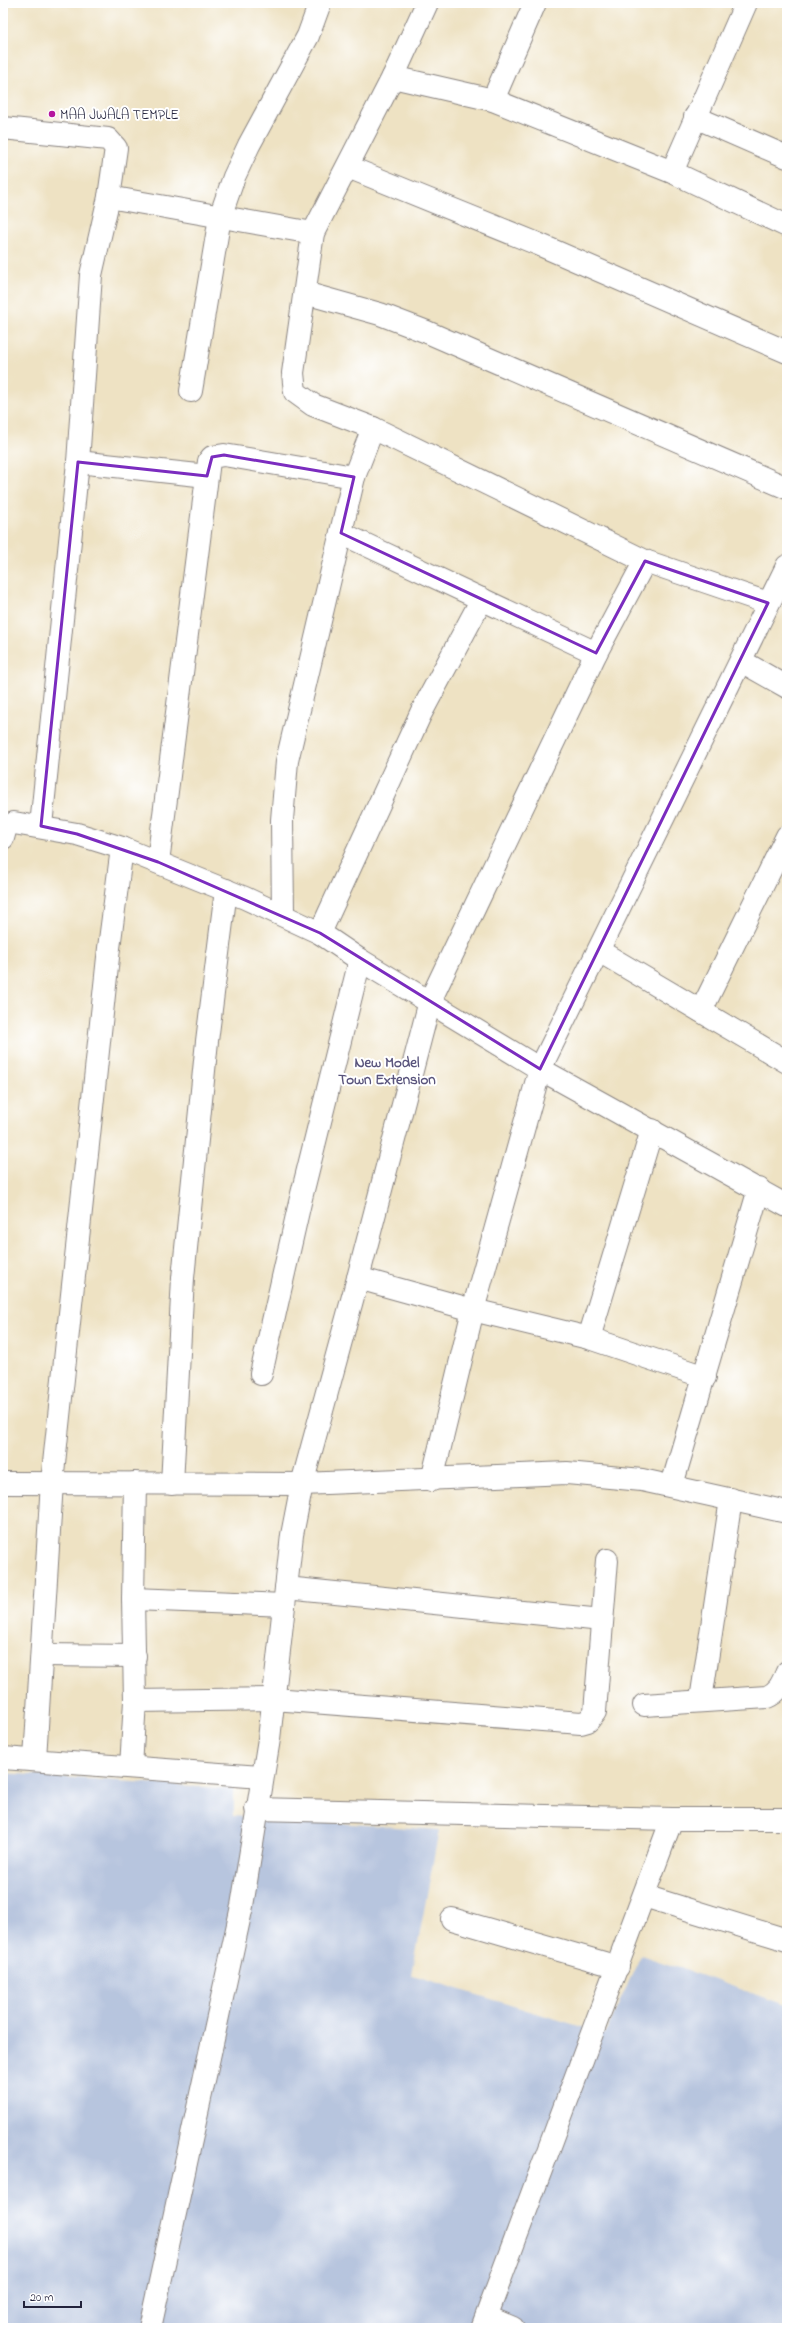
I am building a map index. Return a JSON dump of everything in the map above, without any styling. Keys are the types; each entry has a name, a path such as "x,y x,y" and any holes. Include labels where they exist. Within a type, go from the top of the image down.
{"street":[{"path":"191,391 220,217 234,177 248,145 308,36 320,3"},
{"path":"427,3 393,77 313,233 293,373 295,392 313,405 373,428 645,561 768,603"},
{"path":"493,100 535,3"},
{"path":"672,172 746,3"},
{"path":"393,77 493,100 672,172 787,226"},
{"path":"695,117 787,157"},
{"path":"3,128 111,141 115,144 116,151 109,197 91,275 78,462 41,826"},
{"path":"348,167 538,244 787,352"},
{"path":"109,197 313,233"},
{"path":"305,293 380,314 427,332 787,488"},
{"path":"283,915 282,820 287,761 354,477 373,428"},
{"path":"158,862 209,461 212,456 224,455 354,477"},
{"path":"78,462 207,476"},
{"path":"341,533 596,653"},
{"path":"150,2328 235,1940 274,1699 292,1534 302,1484 358,1278 430,1001 596,653 645,561"},
{"path":"432,1480 473,1310 540,1069 599,951 660,820 741,661 787,566"},
{"path":"320,933 421,713 482,599"},
{"path":"741,661 787,686"},
{"path":"3,838 4,830 9,824 41,826 77,834 122,848 158,862 283,915 320,933 360,960 540,1069 759,1189 787,1206"},
{"path":"701,1011 787,836"},
{"path":"36,1759 52,1482 109,948 122,848"},
{"path":"172,1484 183,1278 207,1041 226,890"},
{"path":"599,951 787,1062"},
{"path":"261,1374 301,1198 360,960"},
{"path":"589,1338 652,1130"},
{"path":"672,1485 705,1377 759,1189"},
{"path":"358,1278 473,1310 589,1338 705,1377"},
{"path":"3,1483 302,1484 568,1474 642,1480 672,1485 787,1512"},
{"path":"131,1767 135,1700 133,1599 135,1483"},
{"path":"701,1700 730,1499"},
{"path":"135,1700 274,1699 581,1723 588,1721 595,1712 607,1560"},
{"path":"133,1599 285,1597 602,1620"},
{"path":"42,1655 135,1656"},
{"path":"644,1705 767,1696 776,1693 780,1688 787,1672"},
{"path":"3,1758 36,1759 262,1777"},
{"path":"256,1809 672,1819 787,1818"},
{"path":"513,2328 485,2323 672,1819"},
{"path":"644,1896 787,1940"},
{"path":"452,1919 618,1967"}],"highlighted area":[{"path":"224,455 354,477 341,533 596,653 645,561 768,603 540,1069 320,933 158,862 77,834 41,826 78,462 207,476 212,457"}],"shaded area":[{"path":"3,1773 234,1789 234,1816 439,1830 412,1975 605,2034 641,1955 787,2005 787,2328 3,2328"}],"place":[{"name":"MAA JWALA TEMPLE","path":"52,114"}],"district":[{"name":"New Model Town Extension","path":"387,1070"}]}
